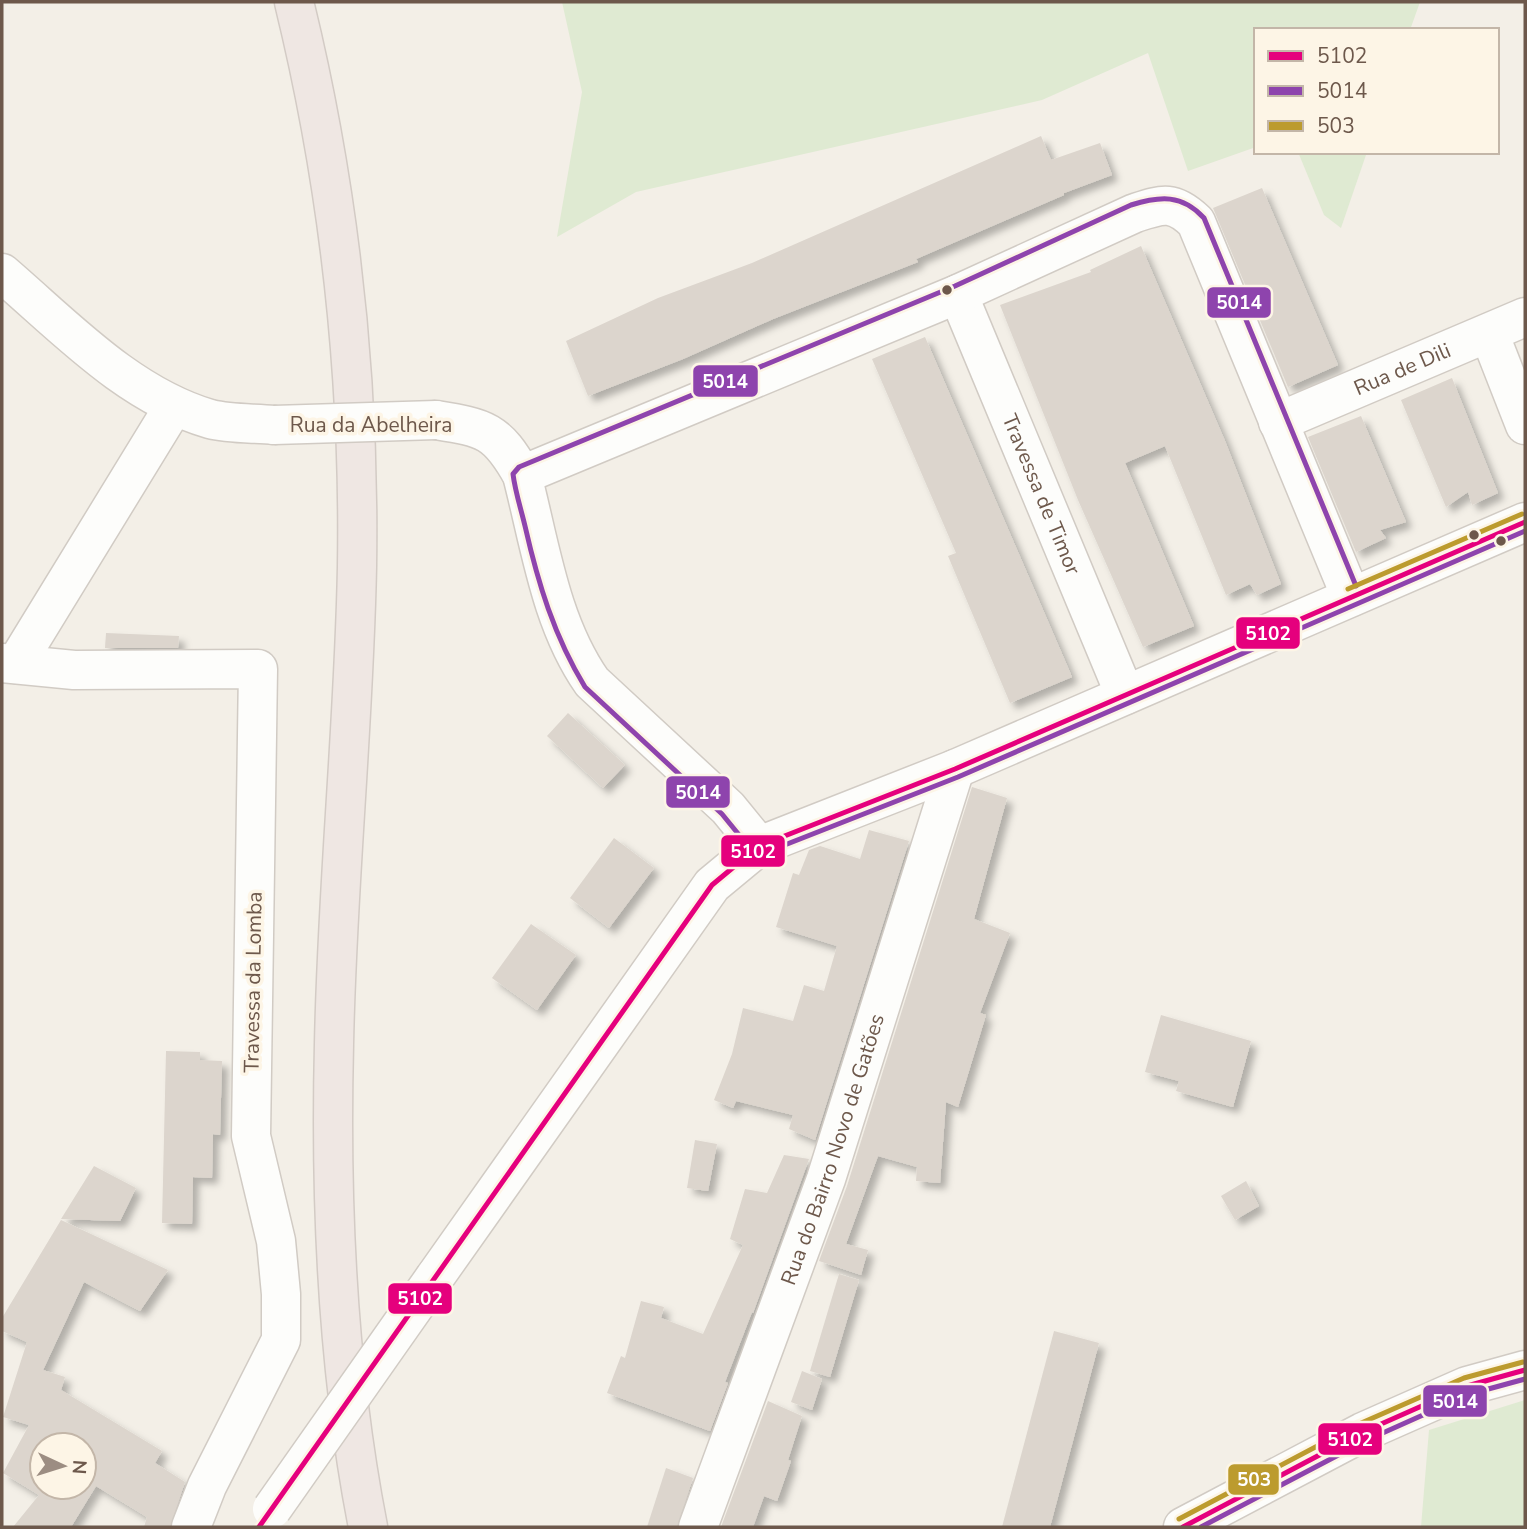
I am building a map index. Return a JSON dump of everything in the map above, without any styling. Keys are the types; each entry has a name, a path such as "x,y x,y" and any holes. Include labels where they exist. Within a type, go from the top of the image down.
{"highway":[{"path":"294,2 315,92 340,249 355,443 357,568 334,1042 334,1183 341,1330 351,1422 368,1527"}],"street":[{"path":"522,475 958,294 1135,213 1164,204 1184,211 1196,222 1351,597"},
{"name":"Rua da Abelheira","path":"2,273 131,383 174,406 213,420 274,425 436,420 475,427 495,438 522,475 565,635 580,665 592,682 728,808 759,846"},
{"name":"Travessa de Timor","path":"958,294 1125,695"},
{"name":"Rua de Dili","path":"1278,422 1525,317"},
{"path":"1489,333 1525,425"},
{"path":"9,663 174,406"},
{"path":"265,1518 712,885 759,846 955,769 1525,522"},
{"name":"Travessa da Lomba","path":"9,663 74,670 258,669 251,1136 276,1241 281,1294 281,1340 207,1486 191,1527"},
{"name":"Rua do Bairro Novo de Gatões","path":"698,1527 825,1179 955,769"},
{"path":"1183,1527 1363,1432 1467,1386 1525,1370"}],"green space":[{"path":"562,2 1420,2 1411,28 1254,28 1254,148 1188,171 1148,53 1042,100 636,192 557,237 582,92"},
{"path":"1299,154 1366,154 1341,228 1324,215"},
{"path":"1525,1400 1525,1527 1421,1527 1429,1430"}],"building":[{"path":"1041,136 1051,160 1100,143 1112,175 1064,193 916,259 918,262 588,396 566,341 658,298 752,263"},
{"path":"1262,188 1338,365 1288,387 1213,208"},
{"path":"1141,246 1225,441 1281,584 1257,595 1250,584 1226,595 1165,446 1125,463 1194,626 1143,647 1078,500 1000,305 1091,272 1090,270"},
{"path":"925,337 1072,677 1010,703 948,556 956,553 872,359"},
{"path":"1452,378 1498,493 1472,505 1468,492 1446,507 1401,400"},
{"path":"1361,416 1406,522 1380,530 1386,538 1356,552 1308,437"},
{"path":"106,633 179,636 178,648 105,648"},
{"path":"568,713 625,765 603,788 547,736"},
{"path":"972,787 1007,798 974,919 1010,933 980,1013 986,1015 958,1107 946,1102 940,1183 916,1181 917,1167 878,1156 846,1244 868,1250 861,1275 819,1261 847,1186"},
{"path":"869,830 909,841 815,1140 789,1129 793,1115 736,1101 733,1108 714,1100 732,1054 743,1008 793,1021 804,985 824,991 837,946 776,927 793,873 799,875 809,850 820,846 860,859"},
{"path":"614,838 654,868 609,928 570,898"},
{"path":"531,924 576,955 537,1010 492,978"},
{"path":"1161,1015 1251,1041 1233,1107 1176,1091 1179,1081 1145,1072"},
{"path":"166,1051 200,1052 200,1060 222,1061 220,1135 213,1134 212,1178 193,1177 192,1224 162,1223"},
{"path":"695,1140 717,1144 708,1191 687,1188"},
{"path":"784,1155 809,1159 725,1382 728,1383 710,1431 607,1393 621,1356 625,1358 641,1301 664,1307 661,1318 703,1334 743,1245 730,1239 745,1189 767,1193"},
{"path":"94,1166 136,1188 120,1221 61,1219"},
{"path":"1246,1181 1259,1206 1235,1220 1221,1196"},
{"path":"61,1220 168,1270 140,1311 84,1282 43,1370 65,1377 61,1390 162,1451 155,1463 185,1482 170,1527 144,1527 147,1517 98,1487 98,1431 28,1431 28,1488 3,1473 29,1425 3,1417 27,1342 2,1331 2,1318"},
{"path":"839,1274 859,1280 830,1377 810,1371"},
{"path":"1054,1331 1099,1343 1050,1527 1002,1527"},
{"path":"802,1371 822,1379 812,1410 791,1402"},
{"path":"768,1401 802,1416 788,1460 791,1461 777,1501 764,1496 753,1527 721,1527"},
{"path":"666,1468 693,1478 677,1527 647,1527"},
{"path":"34,1501 87,1501 71,1527 13,1527"}],"transit line":[{"name":"5014","path":"1356,586 1204,218 1196,210 1170,199 1131,205 955,286 519,467 513,474 548,609 564,648 585,687 722,814 753,852 759,855 958,777 1525,531"},
{"name":"503","path":"1348,589 1522,514"},
{"name":"5102","path":"259,1527 712,885 759,846 955,769 1525,522"},
{"name":"503","path":"1179,1519 1359,1424 1464,1378 1523,1362"},
{"name":"5102","path":"1183,1527 1363,1432 1467,1386 1525,1370"},
{"name":"5014","path":"1201,1527 1367,1440 1470,1394 1525,1379"}]}
